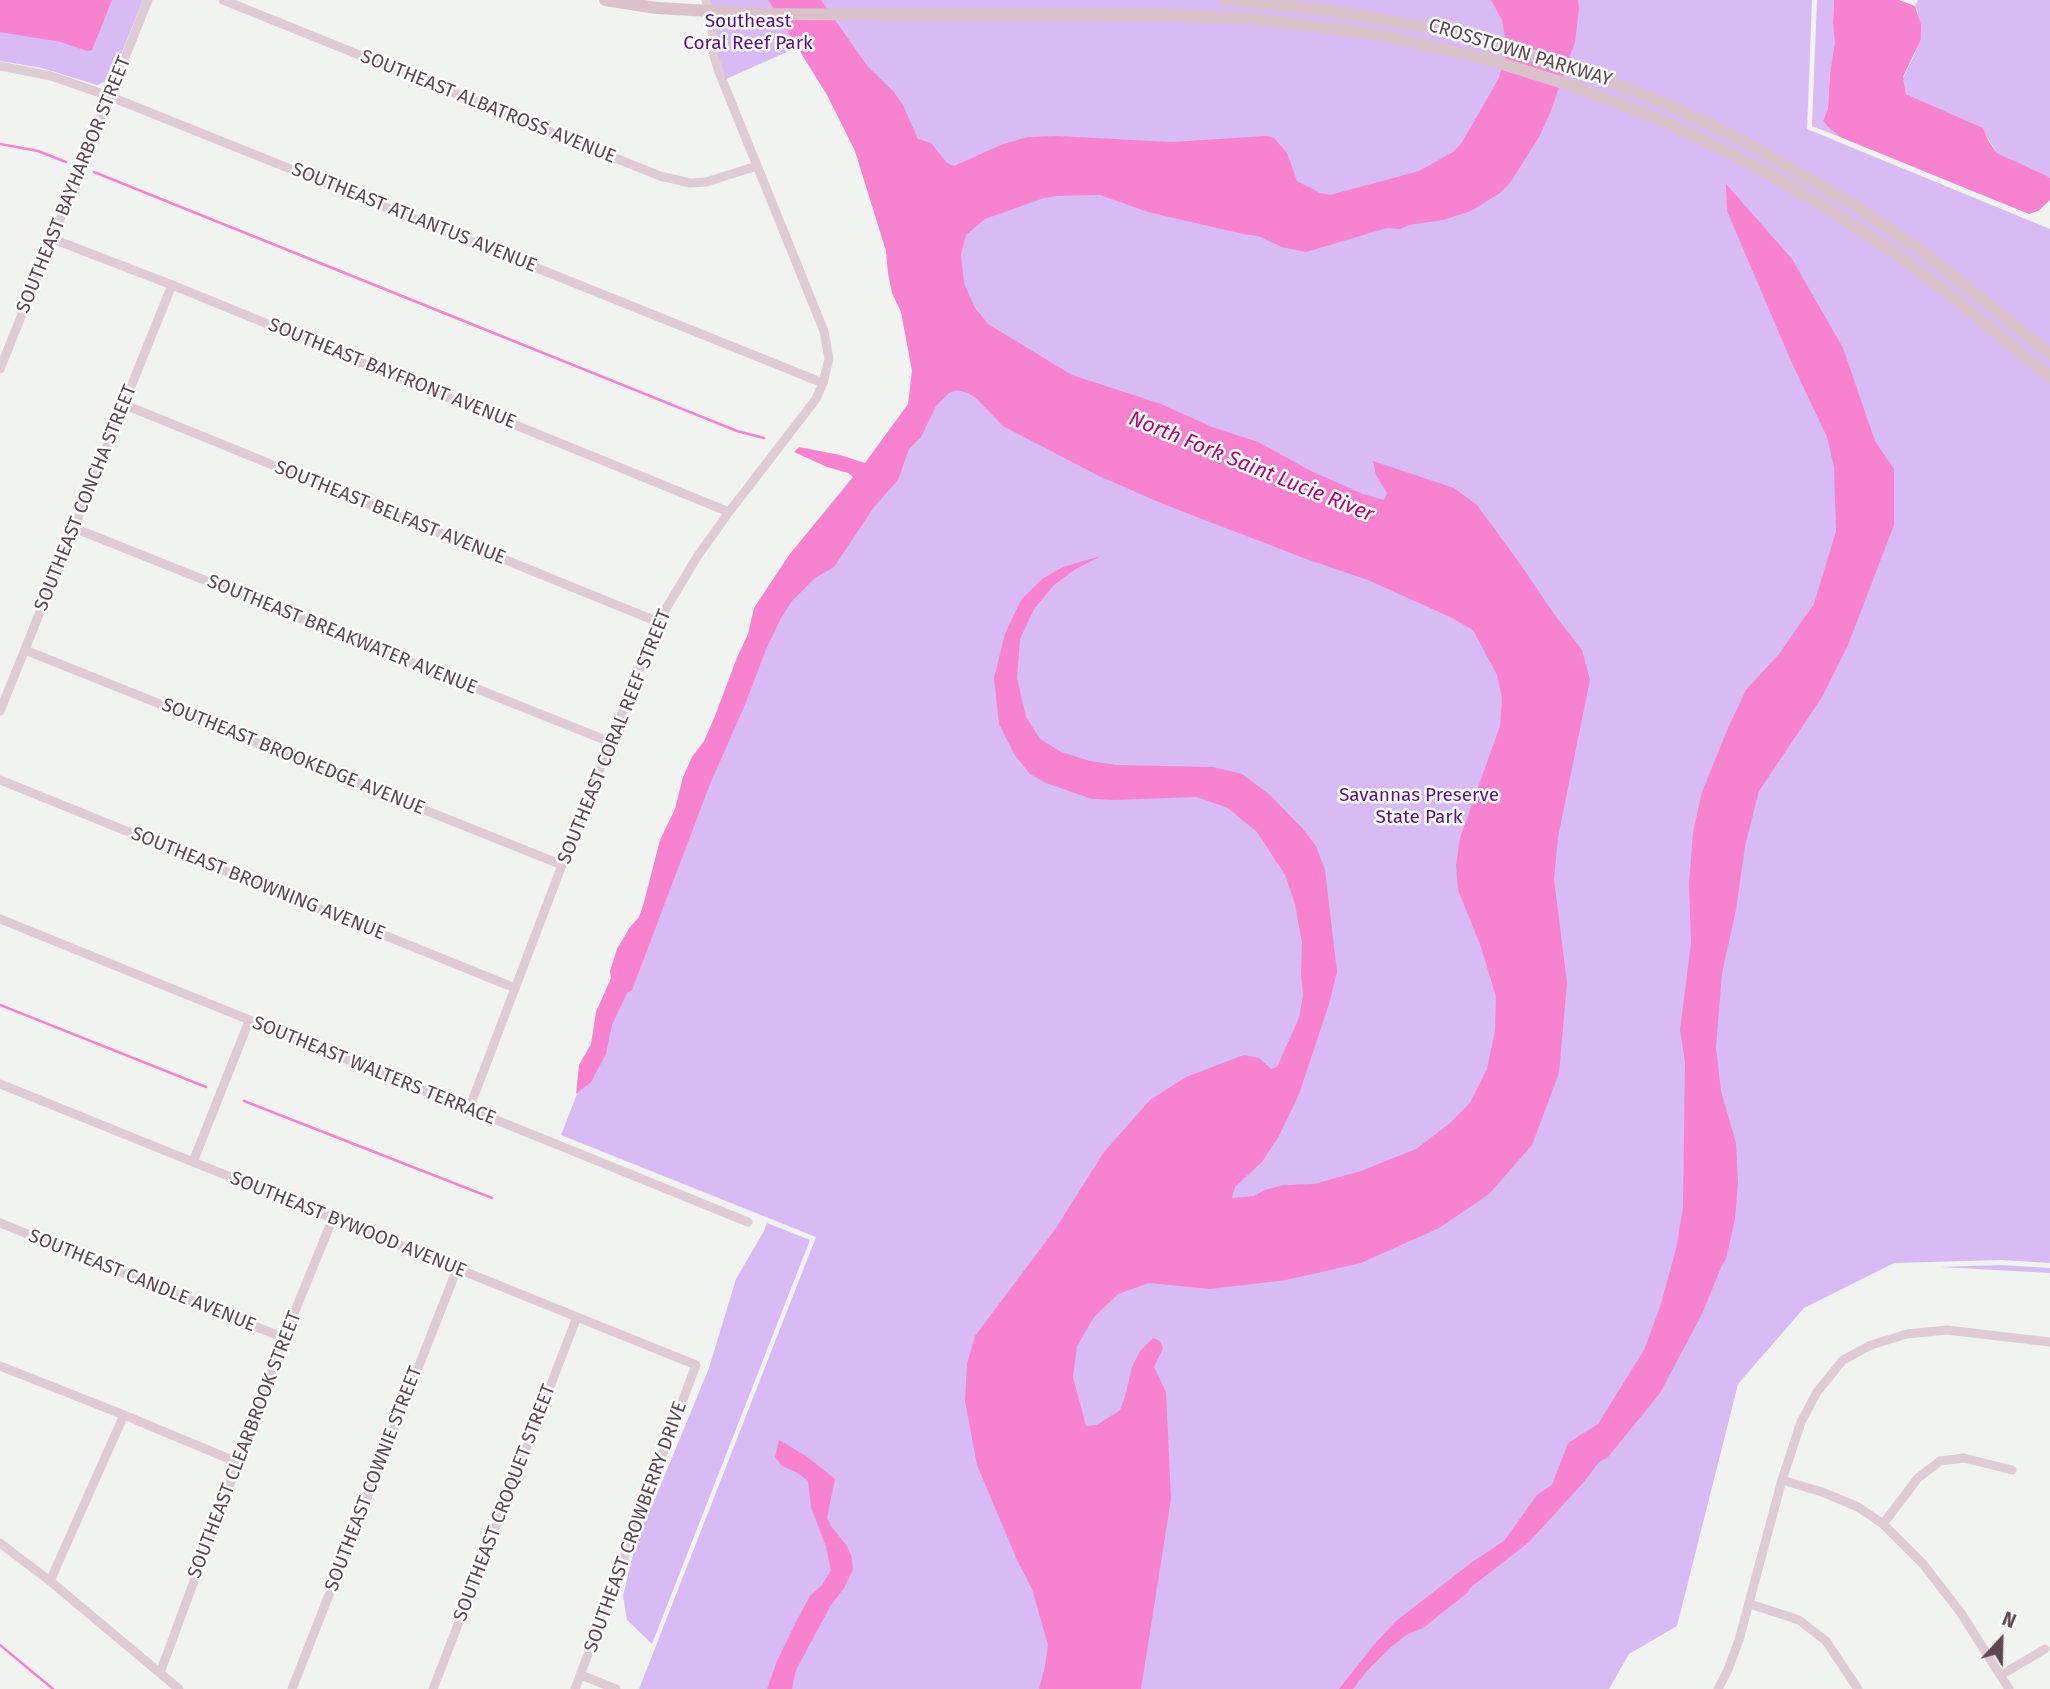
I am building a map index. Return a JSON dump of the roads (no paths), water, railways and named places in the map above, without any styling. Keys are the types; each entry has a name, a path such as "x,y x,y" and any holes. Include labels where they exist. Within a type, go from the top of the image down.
{"main road":[{"name":"CROSSTOWN PARKWAY","path":"605,0 657,8 739,13 1166,15 1236,18 1370,33 1477,57 1552,79 1621,104 1671,125 1760,169 1885,246 1954,298 2050,377"},
{"name":"CROSSTOWN PARKWAY","path":"1225,0 1325,10 1425,27 1519,51 1654,99 1740,139 1844,199 1928,256 2050,355"}],"street":[{"name":"SOUTHEAST BAYHARBOR STREET","path":"0,369 148,0"},
{"name":"SOUTHEAST ALBATROSS AVENUE","path":"223,0 660,176 690,183 706,182 757,166"},
{"name":"SOUTHEAST CORAL REEF STREET","path":"469,1109 658,622 697,557 729,512 816,400 829,359 824,331 719,72 706,0"},
{"name":"SOUTHEAST ATLANTUS AVENUE","path":"0,66 51,76 109,96 823,383"},
{"name":"SOUTHEAST BAYFRONT AVENUE","path":"53,239 729,512"},
{"name":"SOUTHEAST CONCHA STREET","path":"0,711 172,285"},
{"name":"SOUTHEAST BELFAST AVENUE","path":"123,404 658,622"},
{"name":"SOUTHEAST BREAKWATER AVENUE","path":"74,528 610,742"},
{"name":"SOUTHEAST BROOKEDGE AVENUE","path":"25,650 562,864"},
{"name":"SOUTHEAST BROWNING AVENUE","path":"0,780 515,988"},
{"name":"SOUTHEAST WALTERS TERRACE","path":"0,919 748,1222"},
{"path":"193,1162 249,1021"},
{"name":"SOUTHEAST BYWOOD AVENUE","path":"0,1084 696,1365"},
{"name":"SOUTHEAST CLEARBROOK STREET","path":"160,1673 284,1338 333,1218"},
{"name":"SOUTHEAST CANDLE AVENUE","path":"0,1223 284,1338"},
{"name":"SOUTHEAST COWNIE STREET","path":"292,1689 457,1269"},
{"name":"SOUTHEAST CROQUET STREET","path":"433,1689 577,1317"},
{"path":"1718,1689 1739,1640 1782,1480 1801,1422 1817,1392 1843,1360 1871,1345 1907,1334 1947,1330 2050,1342"},
{"name":"SOUTHEAST CROWBERRY DRIVE","path":"575,1689 696,1365"},
{"path":"0,1366 239,1462"},
{"path":"50,1581 124,1415"},
{"path":"1883,1524 1918,1478 1940,1461 1964,1458 2012,1470"},
{"path":"1782,1480 1858,1507 1883,1524 1923,1564 1954,1603 2009,1689"},
{"path":"0,1543 50,1581 178,1689"},
{"path":"1749,1604 1799,1620 1826,1641 1858,1689"},
{"path":"2001,1675 2045,1649"},
{"path":"581,1675 616,1689"}],"water":[{"path":"0,0 112,0 92,50 87,51 61,42 0,32"},
{"name":"North Fork Saint Lucie River","path":"768,0 821,0 868,67 893,91 903,105 918,139 931,143 947,163 954,166 1003,144 1028,137 1171,142 1266,136 1274,138 1287,153 1297,181 1330,195 1419,171 1453,152 1461,144 1499,78 1507,48 1502,20 1491,0 1578,0 1575,42 1539,137 1510,183 1500,193 1471,211 1400,229 1387,228 1306,252 1282,247 1258,236 1148,212 1100,195 1056,196 985,219 966,235 961,255 964,283 975,308 988,324 1072,375 1161,404 1212,427 1258,442 1313,472 1363,494 1384,500 1387,493 1376,475 1373,461 1454,488 1477,505 1582,650 1590,680 1558,837 1554,879 1567,983 1559,1073 1532,1145 1489,1194 1439,1228 1361,1263 1286,1280 1210,1289 1149,1283 1118,1294 1094,1317 1077,1346 1073,1377 1086,1426 1097,1425 1120,1410 1132,1367 1140,1351 1153,1338 1160,1341 1163,1348 1154,1367 1166,1392 1171,1499 1141,1689 1039,1689 1048,1645 1032,1589 977,1465 965,1401 967,1364 975,1336 1056,1228 1104,1152 1150,1100 1186,1077 1244,1055 1259,1058 1271,1069 1277,1067 1299,1018 1303,995 1302,943 1295,904 1285,875 1257,832 1228,808 1197,797 1092,799 1046,783 1030,774 1014,754 999,724 994,678 1005,634 1021,600 1042,579 1063,567 1101,556 1074,570 1054,585 1034,609 1020,639 1017,678 1026,717 1040,739 1061,752 1090,761 1116,765 1213,767 1242,774 1270,795 1316,846 1325,870 1337,972 1299,1094 1279,1136 1262,1162 1235,1187 1232,1198 1254,1196 1283,1185 1314,1184 1361,1171 1416,1149 1449,1124 1470,1103 1487,1069 1495,1031 1496,997 1481,947 1458,890 1456,865 1460,838 1500,726 1502,698 1497,675 1473,630 1450,617 1368,580 1163,504 1097,475 1003,426 968,393 957,390 949,393 936,406 921,437 909,449 898,480 874,507 834,567 815,578 792,601 781,618 710,784 632,990 627,993 612,1025 606,1054 591,1082 576,1094 579,1065 591,1044 596,1012 611,978 610,971 617,949 639,917 660,840 675,809 683,777 715,716 748,634 754,608 789,555 853,477 794,452 799,447 865,463 908,404 912,371 901,312 892,293 886,251 855,151 827,95"},
{"path":"1834,0 1899,0 1915,6 1921,25 1921,39 1903,77 1906,94 1983,128 1997,153 2050,178 2050,200 2038,211 2029,214 1840,137 1827,126 1823,121 1828,108 1835,43"},
{"path":"1726,184 1792,259 1843,348 1875,441 1894,469 1894,525 1848,645 1822,697 1759,791 1745,846 1736,910 1722,973 1716,1047 1721,1091 1736,1143 1738,1182 1735,1219 1726,1259 1702,1314 1660,1393 1608,1457 1599,1462 1529,1542 1423,1628 1406,1635 1389,1649 1353,1689 1339,1689 1396,1621 1504,1541 1537,1495 1552,1485 1568,1443 1598,1424 1644,1350 1660,1307 1676,1249 1683,1207 1685,1062 1680,1030 1691,943 1689,883 1693,832 1702,792 1746,690 1779,654 1814,604 1836,531 1834,467 1827,437 1791,361 1727,211"},
{"path":"779,1440 806,1456 835,1479 827,1518 847,1546 853,1570 796,1670 792,1689 767,1689 796,1622 810,1596 822,1585 831,1570 826,1547 811,1507 808,1481 782,1466 775,1457"}],"waterway":[{"path":"0,144 38,151 66,162"},
{"path":"94,172 737,431 764,438"},
{"path":"0,1005 206,1087"},
{"path":"244,1101 492,1198"},
{"path":"0,1645 53,1689"}],"park label":[{"name":"Southeast Coral Reef Park","path":"748,33"},
{"name":"Savannas Preserve State Park","path":"1419,807"}]}
